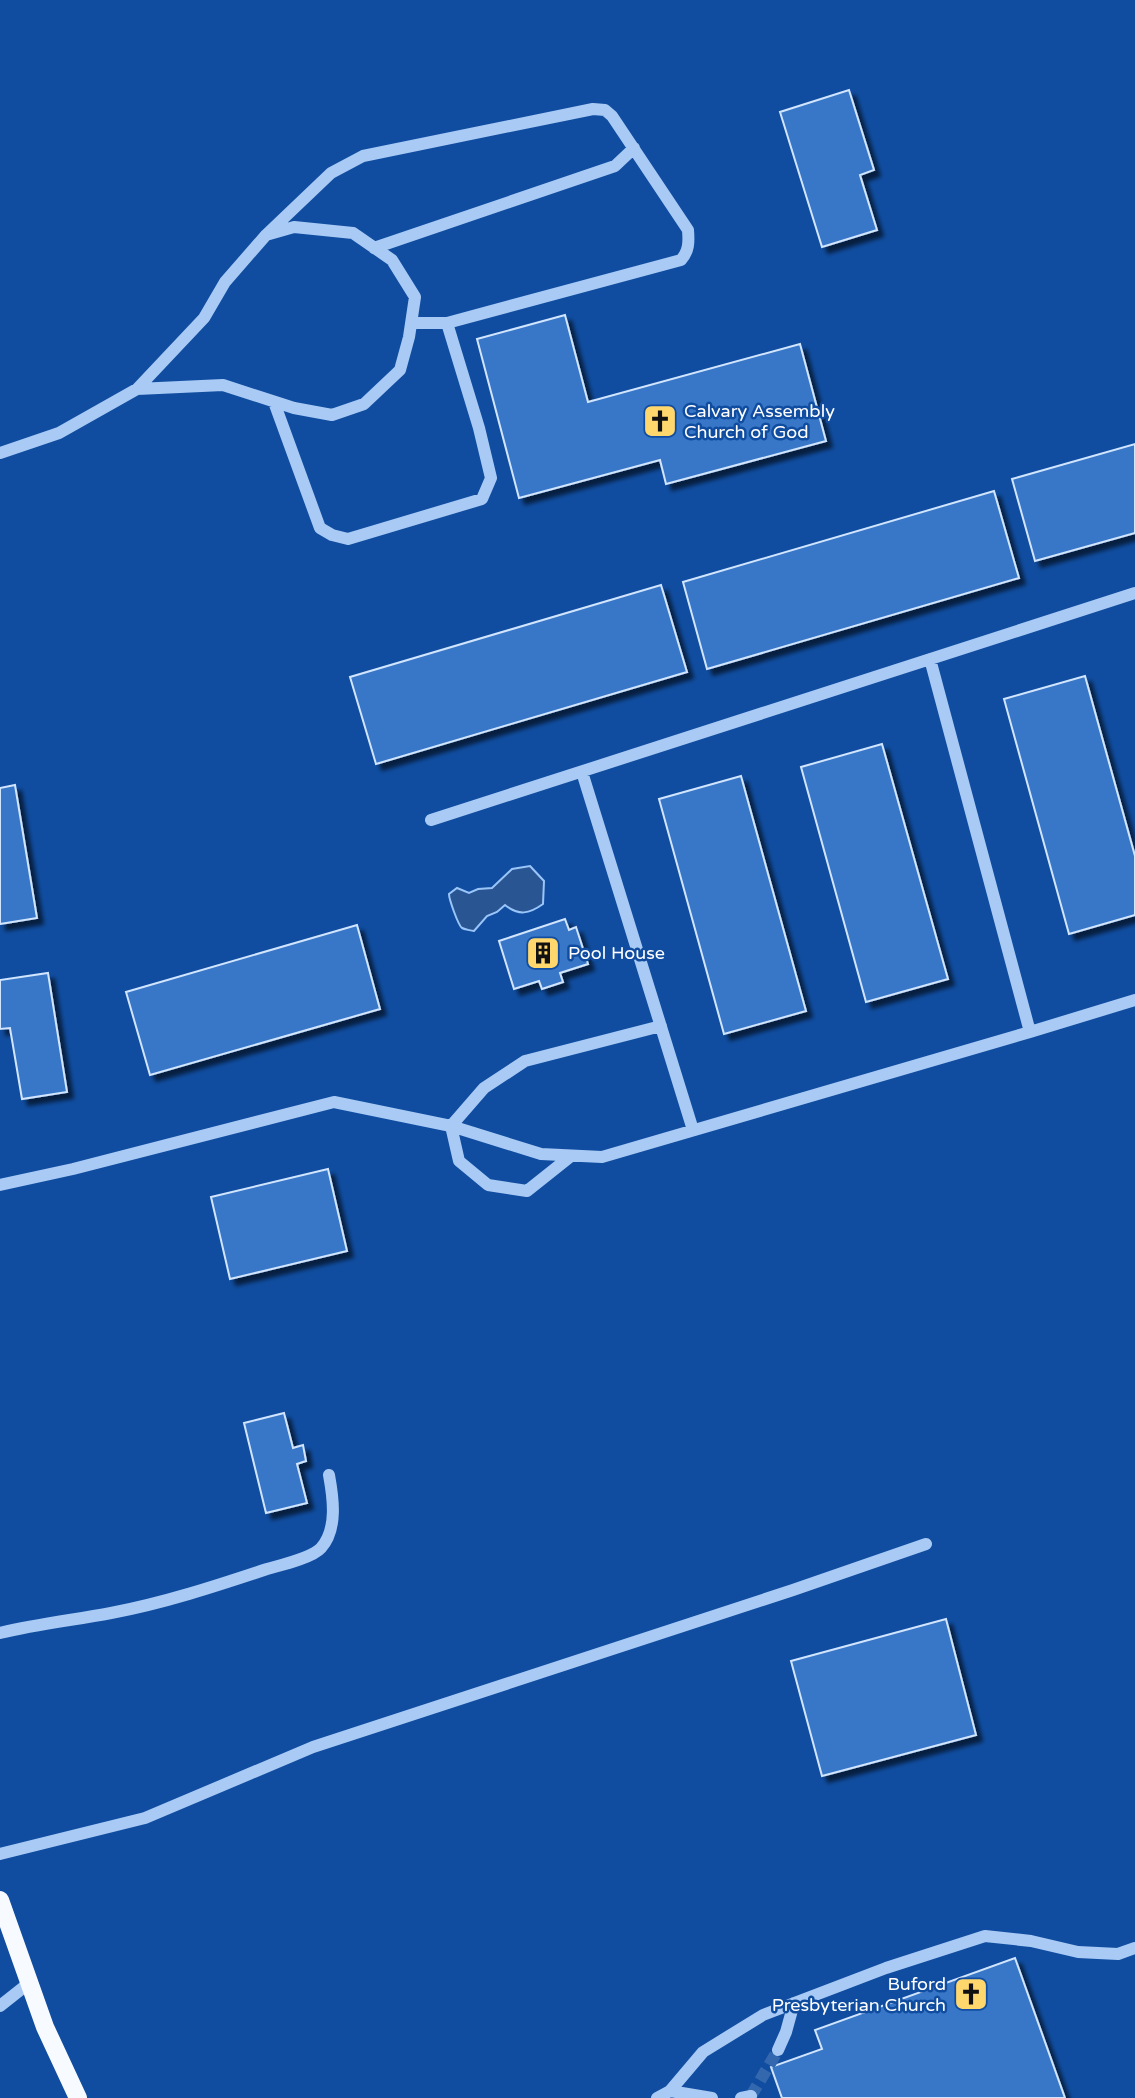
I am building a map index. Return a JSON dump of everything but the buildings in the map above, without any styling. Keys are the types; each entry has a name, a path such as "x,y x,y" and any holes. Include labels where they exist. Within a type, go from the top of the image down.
{"main road":[{"path":"0,1900 45,2027 78,2098"}],"street":[{"path":"0,453 58,433 137,389 204,318 225,282 266,235 331,173 363,156 593,109 605,110 612,116 688,230 687,254 681,260 447,323 411,323"},
{"path":"374,248 615,166 634,148"},
{"path":"137,389 223,385 294,408 331,415 364,404 400,370 415,297 391,260 354,233 294,227 266,235"},
{"path":"274,402 320,528 332,535 348,539 482,499 491,478 479,428 447,323"},
{"path":"431,820 1135,593"},
{"path":"930,659 1030,1032"},
{"path":"582,772 693,1130"},
{"path":"0,1185 86,1166 334,1102 450,1126 541,1154 601,1157 1135,1000"},
{"path":"450,1126 484,1088 525,1061 661,1026"},
{"path":"450,1126 459,1161 488,1185 527,1191 571,1156"},
{"path":"0,1633 37,1624 111,1613 202,1590 299,1559 320,1549 328,1537 332,1518 334,1499 329,1475"},
{"path":"0,1854 145,1818 313,1747 926,1544"},
{"path":"657,2098 670,2091 703,2052 763,2015 887,1968 985,1936 1031,1941 1078,1952 1118,1954 1135,1948"},
{"path":"0,2006 29,1983"},
{"path":"778,2050 794,2003"},
{"path":"670,2091 712,2098"}],"water":[{"path":"530,866 544,881 543,904 524,912 515,911 505,905 487,916 474,931 462,928 449,894 457,888 469,893 492,888 512,869"}],"tunnel":[{"path":"751,2096 778,2050"}],"place":[{"name":"Calvary Assembly Church of God","path":"660,421"},
{"name":"Pool House","path":"543,953"},
{"name":"Buford Presbyterian Church","path":"971,1994"}]}
